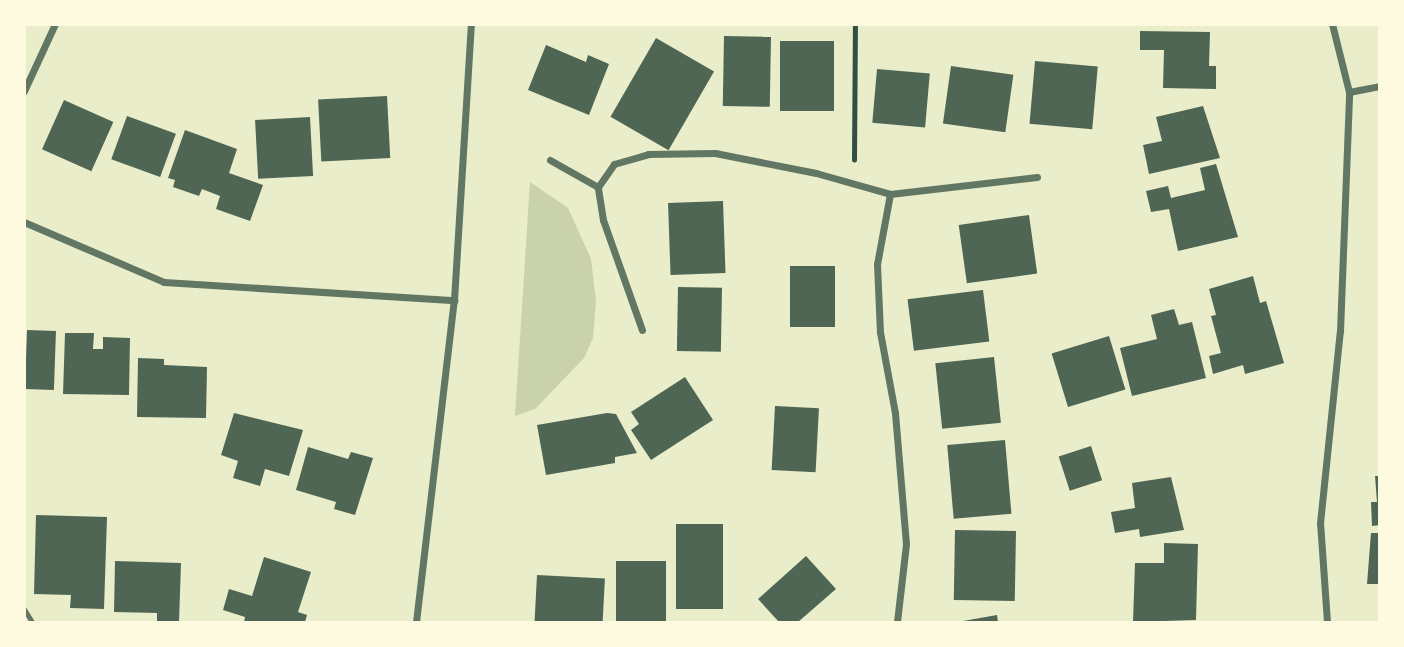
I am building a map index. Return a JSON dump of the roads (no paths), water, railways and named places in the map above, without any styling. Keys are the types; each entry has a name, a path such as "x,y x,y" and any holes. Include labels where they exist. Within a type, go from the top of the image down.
{"street":[{"path":"24,90 55,24"},
{"path":"416,622 454,300 471,24"},
{"path":"1326,622 1320,523 1340,331 1349,92 1332,24"},
{"path":"1349,92 1380,86"},
{"path":"642,330 603,220 598,187 614,164 648,154 715,153 816,173 890,194 1037,177"},
{"path":"550,160 598,187"},
{"path":"890,194 877,264 880,332 895,414 906,544 897,622"},
{"path":"24,222 164,282 454,300"}],"lane":[{"path":"24,609 32,622"}]}
